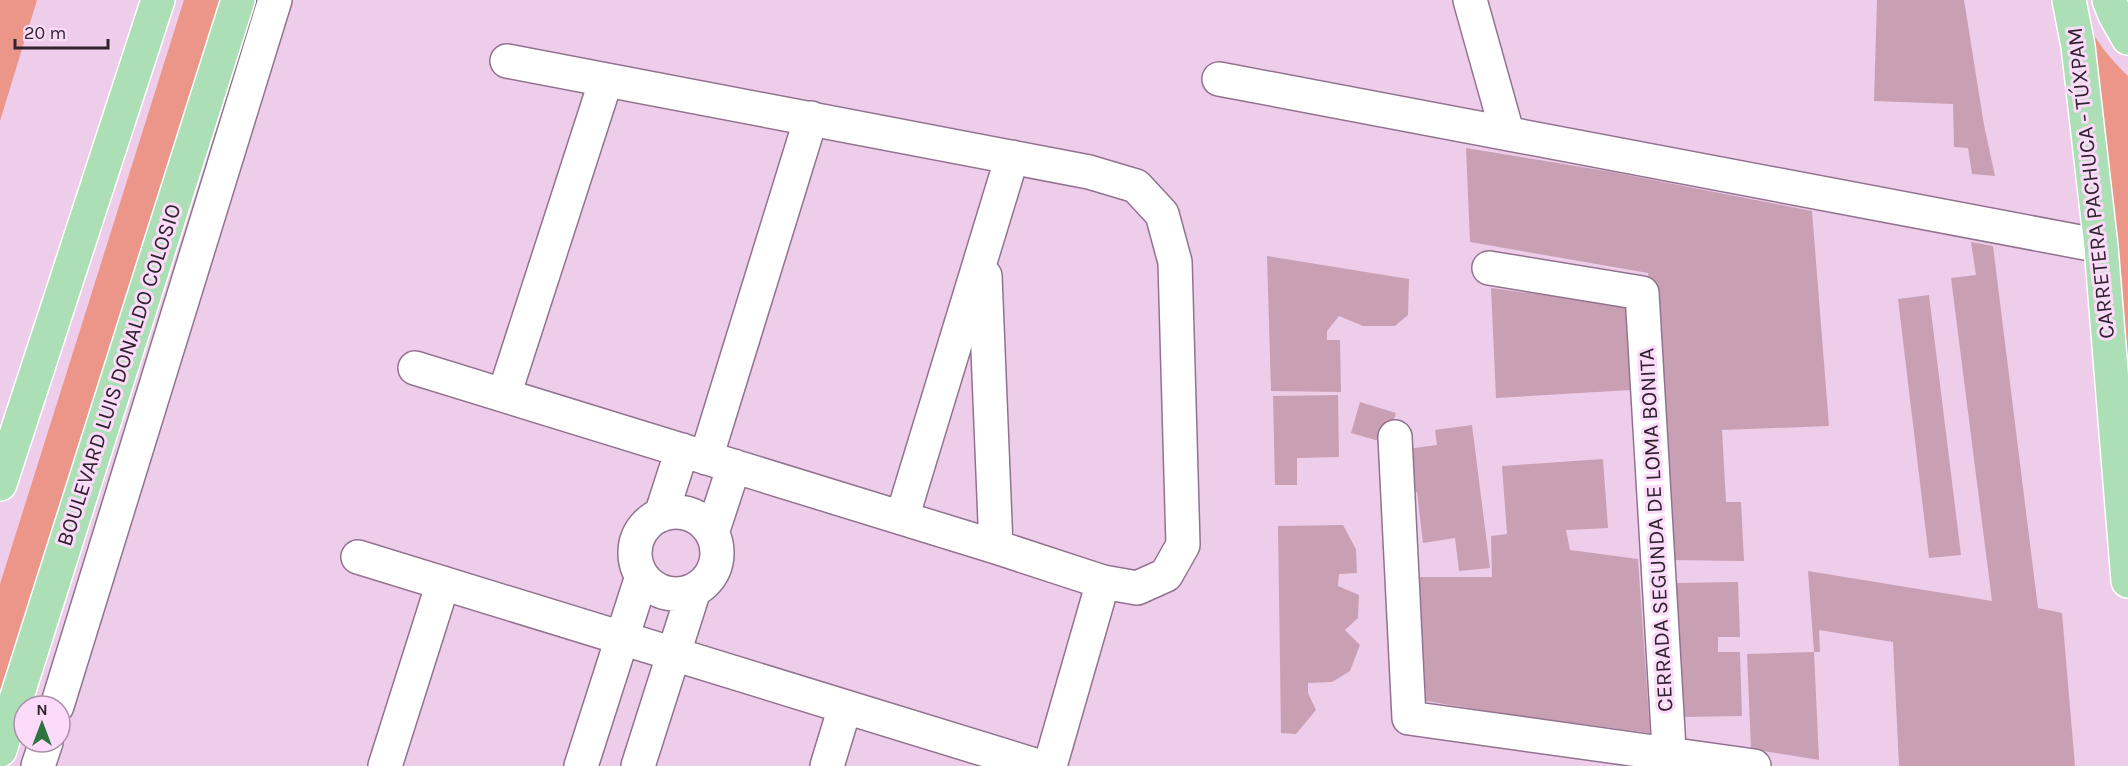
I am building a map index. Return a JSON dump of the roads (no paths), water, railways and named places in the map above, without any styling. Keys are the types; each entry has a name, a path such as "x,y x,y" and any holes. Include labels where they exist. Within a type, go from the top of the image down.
{"main road":[{"path":"0,484 158,0"},
{"name":"BOULEVARD LUIS DONALDO COLOSIO","path":"2,754 238,0"},
{"name":"CARRETERA PACHUCA - TÚXPAM","path":"2070,0 2078,46 2101,246 2128,581"},
{"path":"2109,0 2128,38"}],"street":[{"path":"61,694 275,0"},
{"path":"1470,0 1507,132"},
{"path":"415,368 1103,582 1137,588 1166,575 1183,544 1175,262 1162,214 1136,186 1089,172 507,61"},
{"path":"1219,79 2101,246"},
{"path":"504,395 606,80"},
{"path":"712,533 695,516 681,512 667,512 653,518 636,540 634,553 636,566 651,586 663,592 676,594 694,590 709,577 715,566 717,551 712,533 707,458 811,118"},
{"path":"902,518 1012,157"},
{"path":"984,250 996,547"},
{"name":"CERRADA SEGUNDA DE LOMA BONITA","path":"1490,268 1642,293 1669,760"},
{"path":"1395,437 1409,718 1669,760 1754,766"},
{"path":"661,515 707,458"},
{"path":"358,557 1038,766"},
{"path":"581,766 642,576"},
{"path":"1050,766 1103,582"},
{"path":"385,766 443,583"},
{"path":"638,766 694,590"},
{"path":"827,766 845,706"}]}
